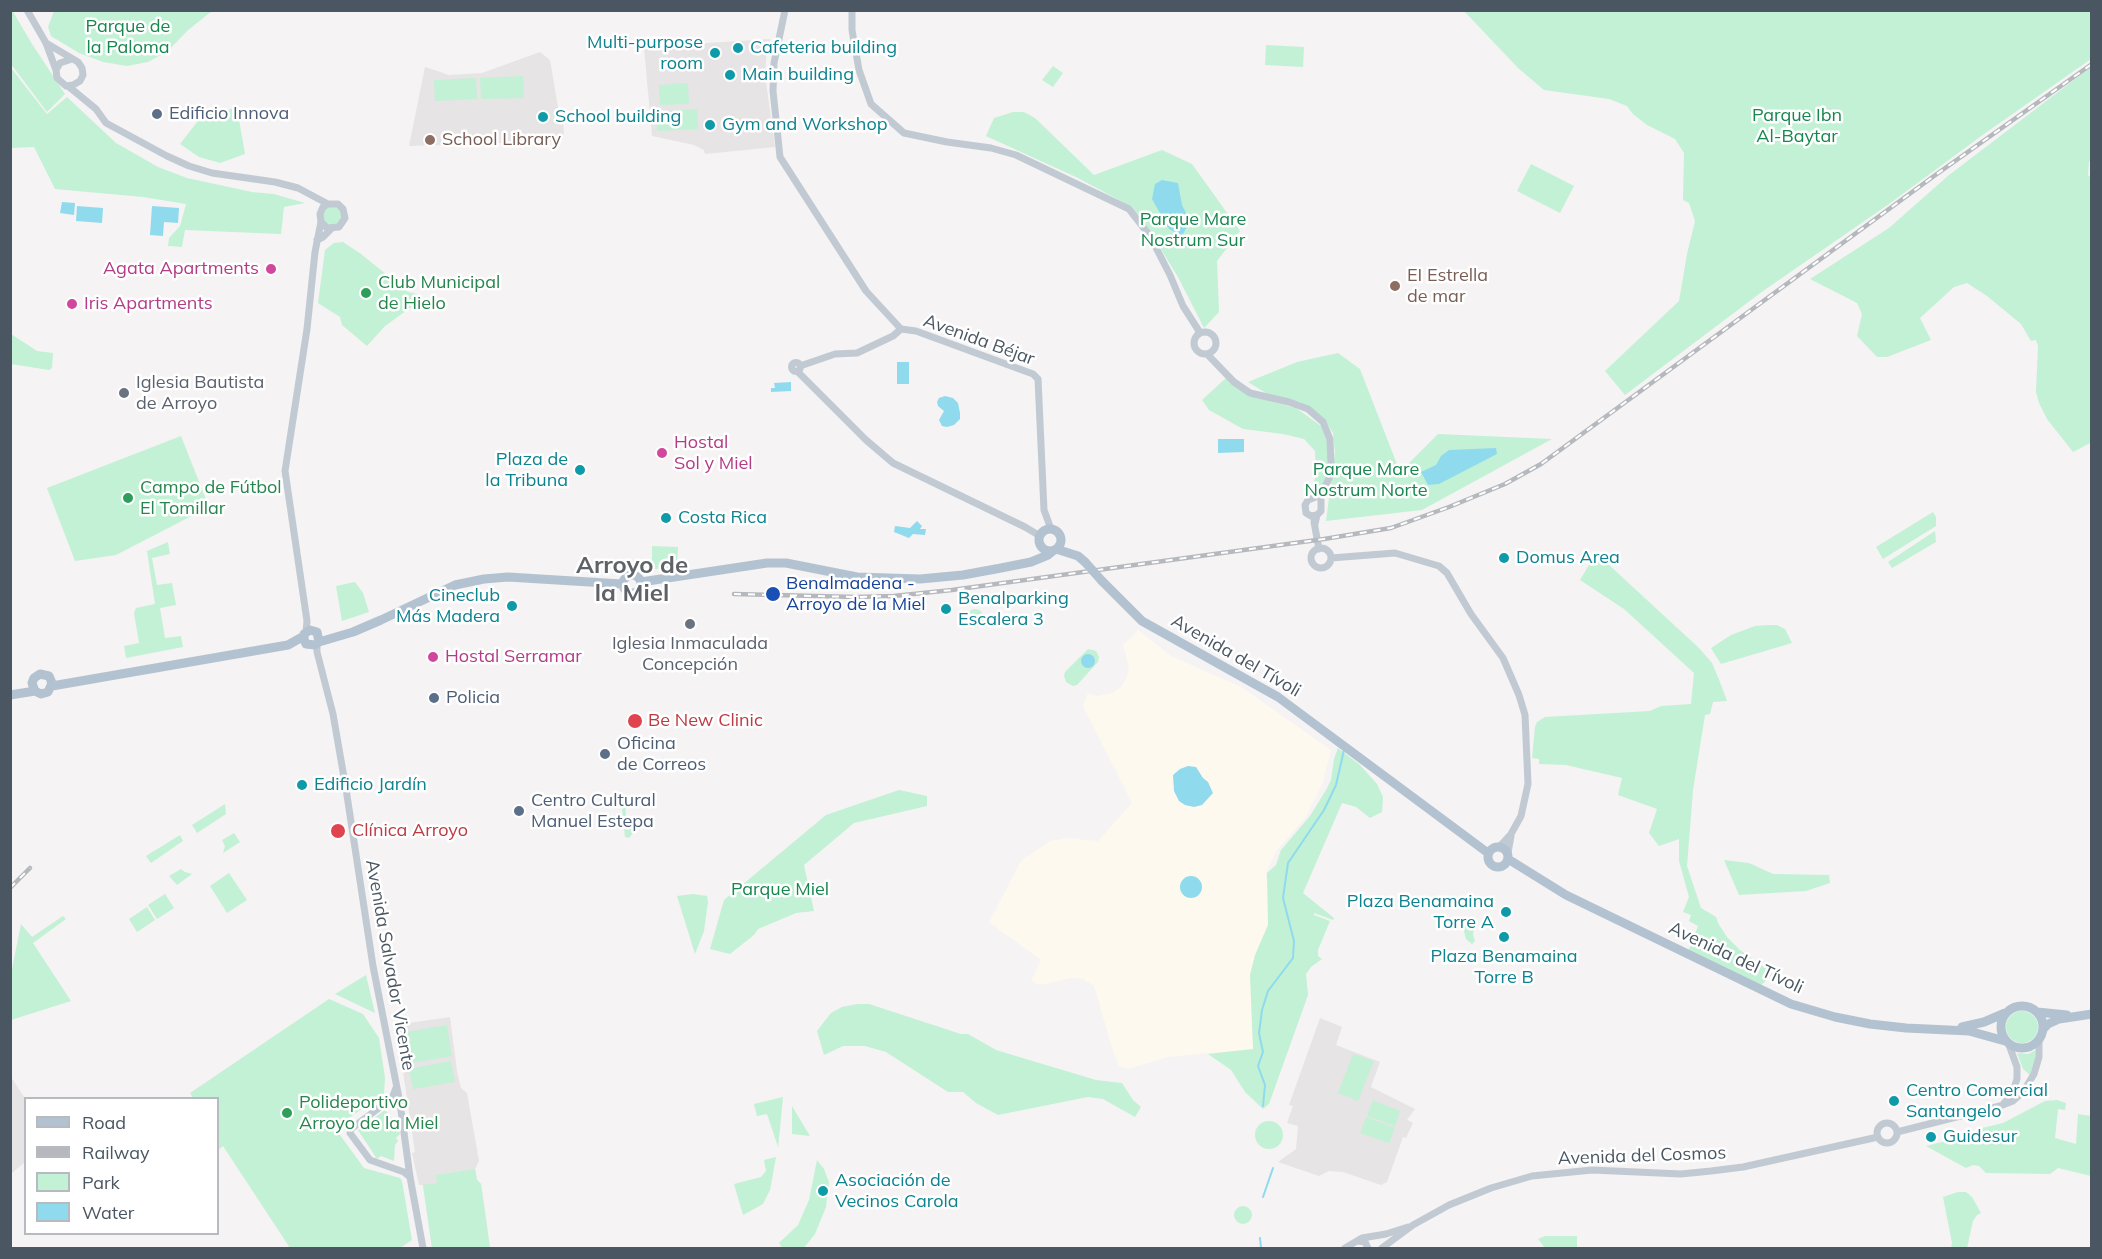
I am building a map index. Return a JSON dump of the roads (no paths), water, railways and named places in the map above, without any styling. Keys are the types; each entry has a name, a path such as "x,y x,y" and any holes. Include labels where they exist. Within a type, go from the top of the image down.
{"main road":[{"path":"52,683 67,684 288,645 311,638 335,637 381,620 455,585 484,579 508,577 622,584 626,591 632,593 638,590 641,582 767,563 786,563 857,577 910,579 963,575 1030,562 1048,555 1057,547 1059,533 1044,535 1030,562"},
{"name":"Avenida del Tívoli","path":"1044,535 1047,550 1057,547 1085,562 1142,621 1278,697 1441,820 1474,842 1494,849"},
{"path":"34,687 34,678 40,674 48,675 52,683"},
{"path":"34,687 45,693 52,683"},
{"path":"14,695 34,687"},
{"path":"1494,849 1504,849 1506,860 1496,867 1490,864 1488,859 1494,849"},
{"name":"Avenida del Tívoli","path":"1506,860 1566,895 1791,1004 1835,1017 1870,1024 1979,1033 2007,1043"},
{"path":"2072,1016 2037,1012 2022,1006 2013,1007 2005,1013 2000,1029 2007,1043 2026,1048 2036,1043 2041,1034 2056,1020 2091,1014"},
{"path":"2037,1012 2042,1020 2041,1034"},
{"name":"Avenida del Tívoli","path":"1948,1029 1984,1022 2005,1013"}],"street":[{"path":"27,10 46,43 59,81 90,103 106,123 146,146 189,166 298,188 328,204 338,204 343,208 345,215 342,225 331,229 317,240"},
{"path":"784,10 774,63 773,92 780,157 866,291 901,329 893,336 857,353 835,354 798,368 866,440 893,463 1044,535"},
{"path":"852,10 852,30 859,69 871,104 904,133 991,148 1016,155 1129,209 1150,236 1198,334"},
{"path":"46,43 80,65 83,75 77,84 68,86"},
{"path":"56,70 60,63 72,59"},
{"path":"315,197 321,210 321,222 331,229"},
{"path":"321,210 328,204"},
{"name":"Avenida Salvador Vicente","path":"321,222 308,328 285,471 311,638 336,731 372,966 400,1103 423,1248"},
{"name":"Avenida Béjar","path":"901,329 916,332 1023,370 1038,379 1044,535"},
{"path":"1207,354 1215,348 1216,338 1208,332 1198,334 1194,340 1195,347 1200,353 1207,354 1234,382 1250,393 1308,409 1323,422 1330,439 1332,453 1330,476 1318,499 1321,511 1314,516"},
{"path":"1314,516 1306,513 1304,508 1306,502 1318,499"},
{"path":"1314,516 1319,549"},
{"path":"1319,549 1327,551 1331,558 1329,564 1323,568 1314,565 1312,555 1319,549"},
{"path":"1331,558 1395,553 1439,566 1448,573 1471,614 1495,646 1519,695 1527,729 1526,803 1511,834 1506,860"},
{"path":"1494,849 1511,834"},
{"path":"1897,1132 2013,1101 2031,1080 2039,1057 2041,1034"},
{"path":"1993,1108 2004,1103 2015,1088 2017,1067 2007,1043"},
{"path":"396,1088 392,1098 351,1129 350,1133 370,1160 404,1172 410,1177"},
{"path":"1884,1124 1892,1125 1897,1132 1891,1142 1884,1143 1878,1137 1878,1130 1884,1124"},
{"name":"Avenida del Cosmos","path":"1382,1248 1413,1225 1449,1205 1475,1194 1532,1176 1592,1170 1681,1174 1711,1171 1743,1167 1878,1137"},
{"name":"Avenida del Cosmos","path":"1346,1248 1369,1236 1386,1234 1413,1225"},
{"path":"1358,1241 1365,1242 1368,1248"}],"water":[{"path":"1162,180 1178,183 1182,205 1190,221 1182,236 1169,229 1152,199 1155,184"},
{"path":"62,202 75,203 74,215 60,213"},
{"path":"77,206 103,208 102,223 76,221"},
{"path":"152,206 179,208 178,223 164,222 163,236 150,235"},
{"path":"897,362 909,362 909,384 897,384"},
{"path":"791,382 791,391 771,392 771,388 775,388 774,383"},
{"path":"945,396 953,398 958,403 960,413 960,419 954,425 947,427 942,426 939,420 944,411 937,402 939,398"},
{"path":"1218,439 1244,439 1244,452 1218,453"},
{"path":"1496,448 1497,454 1439,484 1428,485 1421,472 1436,465 1441,456 1449,450"},
{"path":"917,521 922,526 920,529 926,529 925,535 913,534 909,538 894,532 895,526 910,528"},
{"path":"1088,654 1093,656 1095,661 1093,666 1088,668 1083,666 1081,661 1083,656"},
{"path":"1188,766 1196,767 1208,782 1213,793 1202,805 1194,807 1179,801 1174,791 1173,775"},
{"path":"1191,876 1199,879 1202,887 1199,895 1191,898 1183,895 1180,887 1183,879"}],"waterway":[{"path":"1263,1106 1265,1085 1258,1066 1263,1052 1259,1033 1262,1010 1268,991 1293,958 1294,941 1283,898 1288,863 1324,810 1336,785 1344,750"},
{"path":"1263,1197 1273,1168"},
{"path":"1260,1238 1261,1248"}],"railway":[{"path":"734,594 856,597 952,590 1391,528 1449,507 1505,484 1541,464 1934,176 2092,64"},
{"path":"10,888 30,868"}],"place":[{"name":"Cafeteria building","path":"738,48"},
{"name":"Multi-purpose room","path":"715,53"},
{"name":"Main building","path":"730,75"},
{"name":"Edificio Innova","path":"157,114"},
{"name":"School building","path":"543,117"},
{"name":"Gym and Workshop","path":"710,125"},
{"name":"School Library","path":"430,140"},
{"name":"Agata Apartments","path":"271,269"},
{"name":"EI Estrella de mar","path":"1395,286"},
{"name":"Club Municipal de Hielo","path":"366,293"},
{"name":"Iris Apartments","path":"72,304"},
{"name":"Iglesia Bautista de Arroyo","path":"124,393"},
{"name":"Hostal Sol y Miel","path":"662,453"},
{"name":"Plaza de la Tribuna","path":"580,470"},
{"name":"Campo de Fútbol El Tomillar","path":"128,498"},
{"name":"Costa Rica","path":"666,518"},
{"name":"Domus Area","path":"1504,558"},
{"name":"Benalmadena - Arroyo de la Miel","path":"773,594"},
{"name":"Cineclub Más Madera","path":"512,606"},
{"name":"Benalparking Escalera 3","path":"946,609"},
{"name":"Iglesia Inmaculada Concepción","path":"690,624"},
{"name":"Hostal Serramar","path":"433,657"},
{"name":"Policia","path":"434,698"},
{"name":"Be New Clinic","path":"635,721"},
{"name":"Oficina de Correos","path":"605,754"},
{"name":"Edificio Jardín","path":"302,785"},
{"name":"Centro Cultural Manuel Estepa","path":"519,811"},
{"name":"Clínica Arroyo","path":"338,831"},
{"name":"Plaza Benamaina Torre A","path":"1506,912"},
{"name":"Plaza Benamaina Torre B","path":"1504,937"},
{"name":"Centro Comercial Santangelo","path":"1894,1101"},
{"name":"Polideportivo Arroyo de la Miel","path":"287,1113"},
{"name":"Guidesur","path":"1931,1137"},
{"name":"Asociación de Vecinos Carola","path":"823,1191"}],"district":[{"name":"Arroyo de la Miel","path":"632,580"}],"park label":[{"name":"Parque de la Paloma","path":"128,37"},
{"name":"Parque Ibn Al-Baytar","path":"1797,126"},
{"name":"Parque Mare Nostrum Sur","path":"1193,230"},
{"name":"Parque Mare Nostrum Norte","path":"1366,480"},
{"name":"Parque Miel","path":"780,890"}]}
